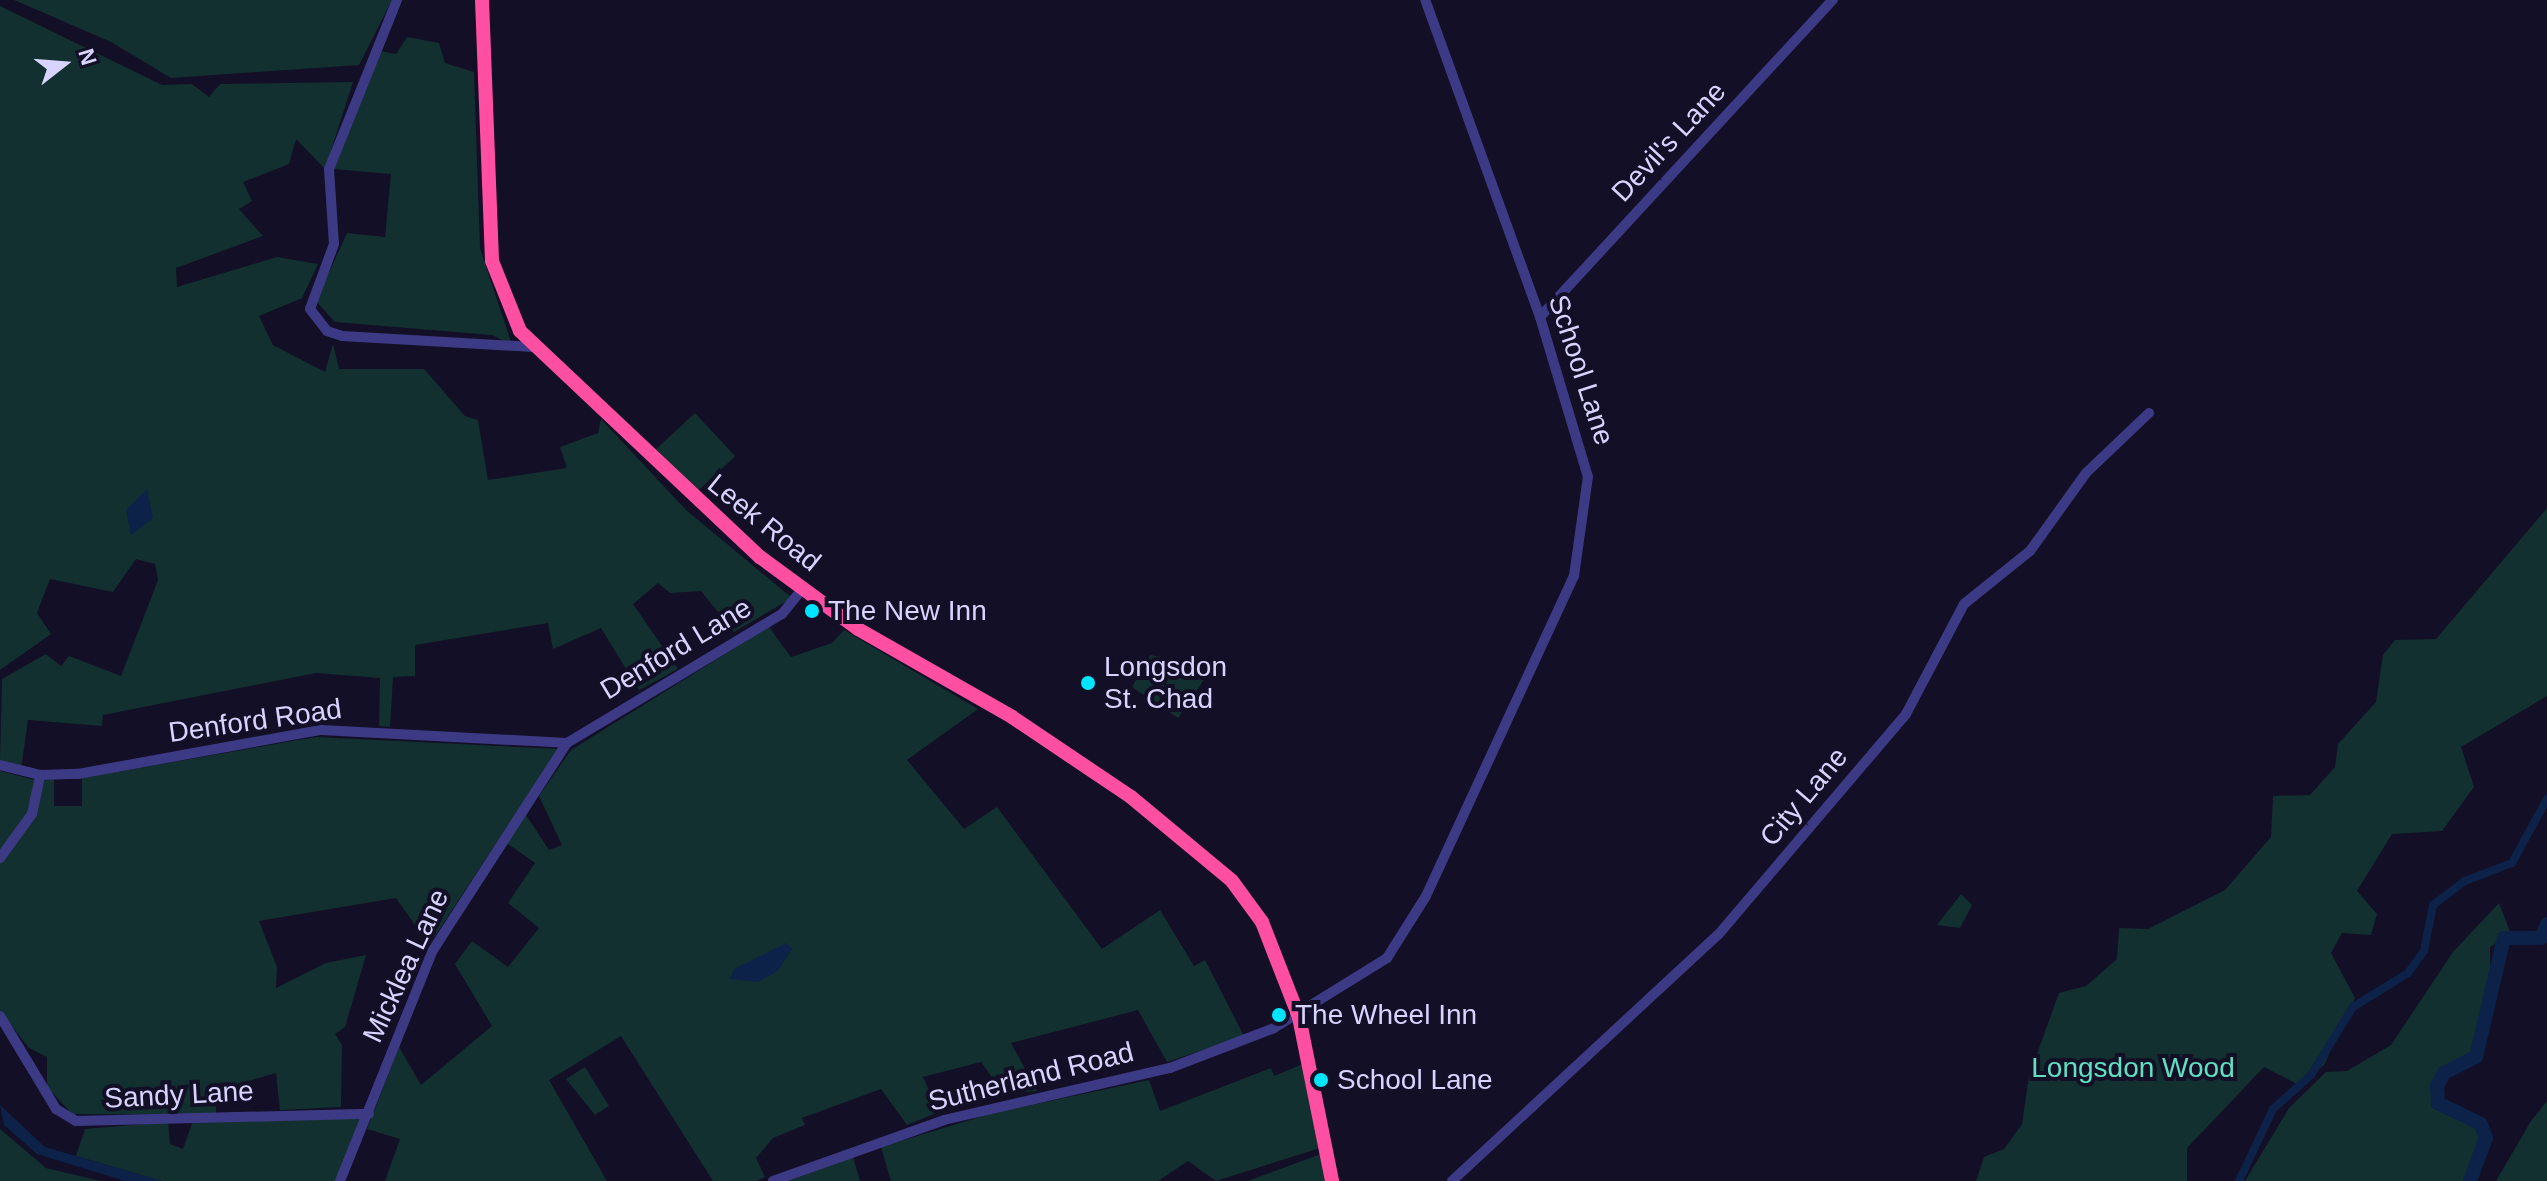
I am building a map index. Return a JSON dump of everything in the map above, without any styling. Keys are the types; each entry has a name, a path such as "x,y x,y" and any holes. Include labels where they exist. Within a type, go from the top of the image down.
{"highway":[{"name":"Leek Road","path":"482,0 492,261 509,312 533,347 609,410 702,509 802,589 1012,717 1204,855 1262,922 1299,1017 1332,1181"}],"street":[{"path":"397,0 329,169 334,244 310,309 327,331 342,336 533,347"},
{"name":"School Lane","path":"1299,1017 1368,974 1408,929 1487,775 1574,576 1588,477 1540,317 1425,0"},
{"name":"Devil's Lane","path":"1540,317 1833,0"},
{"name":"City Lane","path":"1452,1181 1718,935 1906,714 1964,604 2030,551 2086,473 2149,413"},
{"name":"Denford Lane","path":"567,743 782,614 802,589"},
{"name":"Denford Road","path":"0,765 40,775 321,730 567,743"},
{"name":"Micklea Lane","path":"340,1181 433,950 567,743"},
{"path":"0,858 32,814 40,775"},
{"name":"Sandy Lane","path":"0,1016 56,1109 76,1121 369,1114"},
{"name":"Sutherland Road","path":"773,1181 944,1120 1170,1068 1299,1017"}],"green space":[{"path":"14,0 392,0 359,65 171,78 111,42"},
{"path":"0,6 162,85 192,84 209,97 220,84 353,82 325,169 296,139 289,164 243,182 252,201 239,209 263,236 176,268 177,287 277,257 318,264 302,298 259,316 273,345 325,372 333,344 339,369 424,369 465,416 478,420 488,480 567,468 560,447 598,433 601,419 686,510 792,598 734,632 701,591 670,593 658,583 633,604 678,669 639,690 601,628 553,649 548,623 415,645 415,676 393,677 390,727 379,726 380,678 316,673 103,715 102,726 28,720 21,769 0,760 2,679 46,654 61,666 69,656 121,676 158,580 155,564 136,559 113,592 50,579 37,613 51,634 0,670"},
{"path":"407,37 439,43 445,63 474,72 480,248 512,345 492,335 335,322 316,301 347,233 385,237 391,174 334,169 380,51 396,54"},
{"path":"695,413 735,456 694,495 653,452"},
{"name":"Longsdon Wood","path":"2547,508 2547,696 2461,747 2474,787 2442,831 2392,834 2357,891 2377,914 2371,935 2342,933 2331,953 2355,998 2324,1065 2297,1084 2264,1067 2187,1148 2187,1181 1976,1181 1984,1157 2004,1149 2022,1124 2029,1076 2059,993 2086,986 2117,959 2119,928 2148,929 2225,890 2271,837 2273,796 2310,795 2335,767 2338,744 2376,702 2383,655 2395,640 2436,639"},
{"path":"769,627 791,657 832,643 844,630 978,709 907,760 964,829 997,807 1102,949 1160,910 1194,966 1205,960 1244,1036 1167,1062 1138,1010 1011,1043 1037,1091 1004,1094 981,1062 923,1077 939,1112 907,1125 881,1089 802,1118 805,1125 773,1138 756,1158 765,1177 756,1181 713,1181 621,1036 549,1080 607,1181 385,1181 400,1139 367,1129 399,1047 421,1085 492,1026 455,964 472,941 508,967 539,928 508,903 535,863 505,842 526,815 549,850 562,845 539,796 571,750"},
{"path":"1150,655 1213,666 1178,718 1132,687"},
{"path":"316,737 558,749 429,945 396,898 259,921 277,967 276,988 326,963 366,955 345,1027 335,1034 342,1045 341,1107 280,1110 276,1073 216,1090 216,1115 72,1114 47,1087 47,1057 29,1048 0,1011 0,861 19,838 41,781 54,779 54,806 82,806 82,778"},
{"path":"0,771 35,780 32,805 0,853"},
{"path":"1961,894 1972,905 1960,928 1937,925"},
{"path":"2499,903 2511,934 2490,947 2491,996 2474,1053 2440,1071 2430,1086 2433,1103 2475,1127 2479,1138 2463,1181 2245,1181 2289,1108 2326,1072 2347,1071 2391,1045 2453,952"},
{"path":"1303,1064 1320,1148 1216,1181 1188,1161 1158,1181 891,1181 881,1147 993,1113 1149,1080 1160,1111 1271,1068 1274,1076"},
{"path":"585,1067 609,1106 595,1115 566,1079"},
{"path":"2547,1101 2547,1181 2496,1181 2531,1121"},
{"path":"362,1118 335,1181 162,1181 76,1156 85,1129 168,1122 170,1144 183,1149 193,1121"},
{"path":"0,1129 46,1168 101,1181 0,1181"},
{"path":"1321,1154 1325,1181 1248,1181"},
{"path":"853,1157 860,1181 789,1181"}],"water":[{"path":"147,489 153,518 131,535 126,510"},
{"path":"786,943 792,949 778,971 758,982 730,979 734,969"},
{"path":"0,1105 45,1147 162,1181 125,1181 37,1154 4,1125"}],"waterway":[{"path":"2239,1181 2273,1109 2311,1075 2353,1007 2408,973 2424,951 2433,905 2465,881 2512,863 2547,799"},
{"path":"2470,1181 2486,1138 2481,1124 2438,1103 2437,1086 2444,1073 2476,1057 2504,938 2541,938 2547,924"}],"place":[{"name":"The New Inn","path":"812,611"},
{"name":"Longsdon St. Chad","path":"1088,683"},
{"name":"The Wheel Inn","path":"1279,1015"},
{"name":"School Lane","path":"1321,1080"}]}
